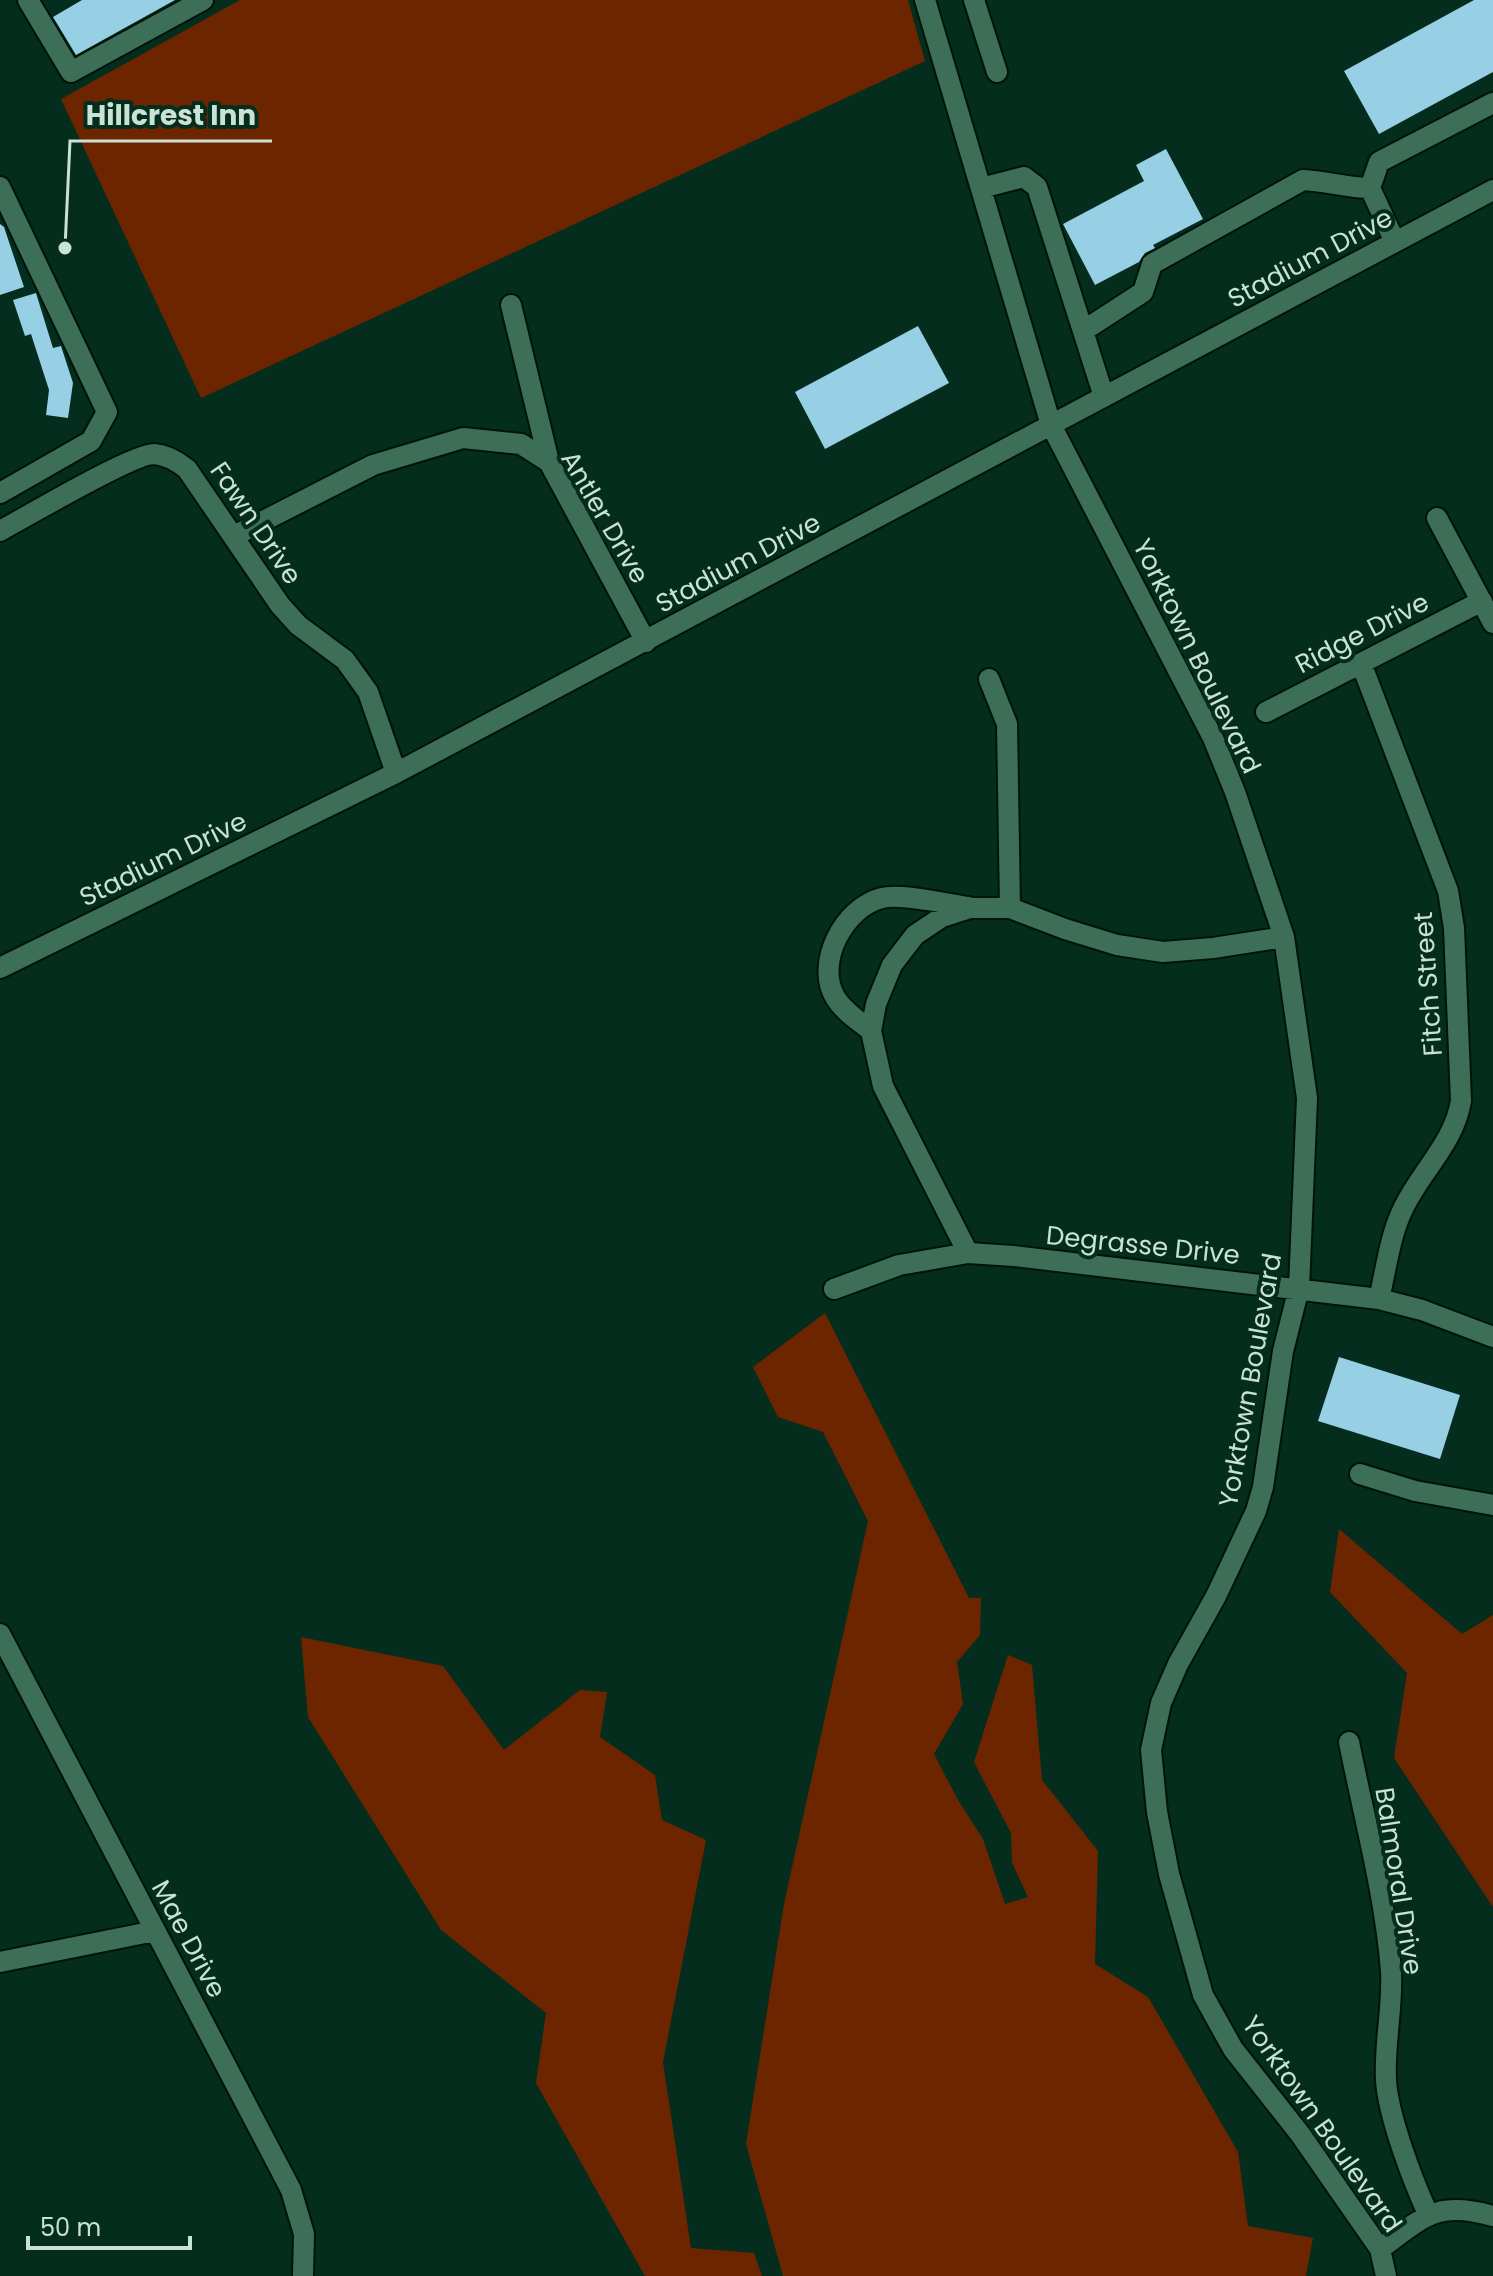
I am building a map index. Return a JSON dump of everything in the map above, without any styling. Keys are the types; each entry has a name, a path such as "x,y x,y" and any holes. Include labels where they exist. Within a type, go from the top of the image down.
{"street":[{"path":"28,0 71,72 203,0"},
{"name":"Yorktown Boulevard","path":"925,0 1051,425 1213,738 1245,820 1284,937 1307,1098 1299,1288 1283,1351 1263,1487 1256,1511 1216,1596 1178,1664 1161,1703 1151,1750 1157,1812 1169,1874 1203,1995 1233,2049 1300,2134 1380,2249 1386,2276"},
{"path":"974,0 997,72"},
{"path":"1395,242 1370,188 1379,162 1493,103"},
{"path":"981,188 1024,177 1037,187 1104,397"},
{"path":"1085,339 1143,292 1152,264 1303,180 1346,188 1370,188"},
{"path":"0,187 107,412 91,441 0,493"},
{"name":"Stadium Drive","path":"0,968 396,773 1493,190"},
{"path":"511,305 549,462"},
{"name":"Antler Drive","path":"234,536 373,465 463,438 521,444 549,462 646,642"},
{"name":"Fawn Drive","path":"0,531 88,483 152,454 174,459 187,469 280,605 298,625 345,660 368,692 396,773"},
{"path":"1437,518 1493,623"},
{"name":"Ridge Drive","path":"1266,712 1482,601"},
{"name":"Fitch Street","path":"1361,663 1448,891 1454,928 1461,1101 1449,1140 1414,1186 1400,1214 1379,1299"},
{"path":"989,679 1007,724 1010,908"},
{"path":"871,1031 846,1011 834,996 829,978 830,959 836,938 851,915 882,898 915,899 970,908 1010,908 1117,945 1163,952 1284,937"},
{"path":"968,1253 883,1086 871,1031 876,1004 892,965 915,935 942,917 970,908"},
{"name":"Degrasse Drive","path":"834,1289 899,1265 968,1253 1379,1299 1422,1310 1493,1337"},
{"path":"1360,1474 1415,1491 1493,1505"},
{"name":"Mae Drive","path":"0,1634 291,2190 304,2234 303,2276"},
{"name":"Balmoral Drive","path":"1349,1742 1383,1910 1391,1970 1392,2009 1386,2081 1416,2189 1428,2214"},
{"path":"0,1962 155,1931"},
{"path":"1380,2249 1428,2214 1455,2208 1493,2216"}],"shaded area":[{"path":"240,0 908,0 925,61 201,398 61,99"},
{"path":"825,1313 969,1598 981,1598 980,1635 957,1662 963,1704 934,1754 983,1839 1005,1904 1028,1897 1012,1863 1011,1833 974,1762 1008,1655 1032,1665 1042,1780 1098,1851 1095,1964 1148,1997 1238,2152 1248,2226 1313,2238 1306,2276 783,2276 746,2144 784,1904 868,1521 823,1432 778,1417 753,1367"},
{"path":"1339,1529 1462,1634 1493,1615 1493,1907 1394,1758 1407,1673 1330,1592"},
{"path":"301,1637 443,1666 504,1750 580,1690 607,1692 600,1737 655,1775 662,1820 706,1840 663,2062 691,2248 754,2253 762,2276 645,2276 536,2083 546,2013 441,1930 308,1717"}],"building":[{"path":"82,0 175,0 76,55 53,17"},
{"path":"1474,0 1493,0 1493,72 1379,134 1344,71"},
{"path":"1166,149 1203,219 1153,245 1155,248 1145,253 1139,262 1095,285 1063,224 1144,181 1136,165"},
{"path":"0,224 4,227 24,287 0,295"},
{"path":"36,293 53,348 61,346 73,383 68,418 46,415 49,390 31,334 25,336 13,300"},
{"path":"918,326 949,383 825,449 795,392"},
{"path":"1339,1357 1460,1395 1440,1459 1318,1421"}],"place":[{"name":"Hillcrest Inn","path":"65,248"}]}
